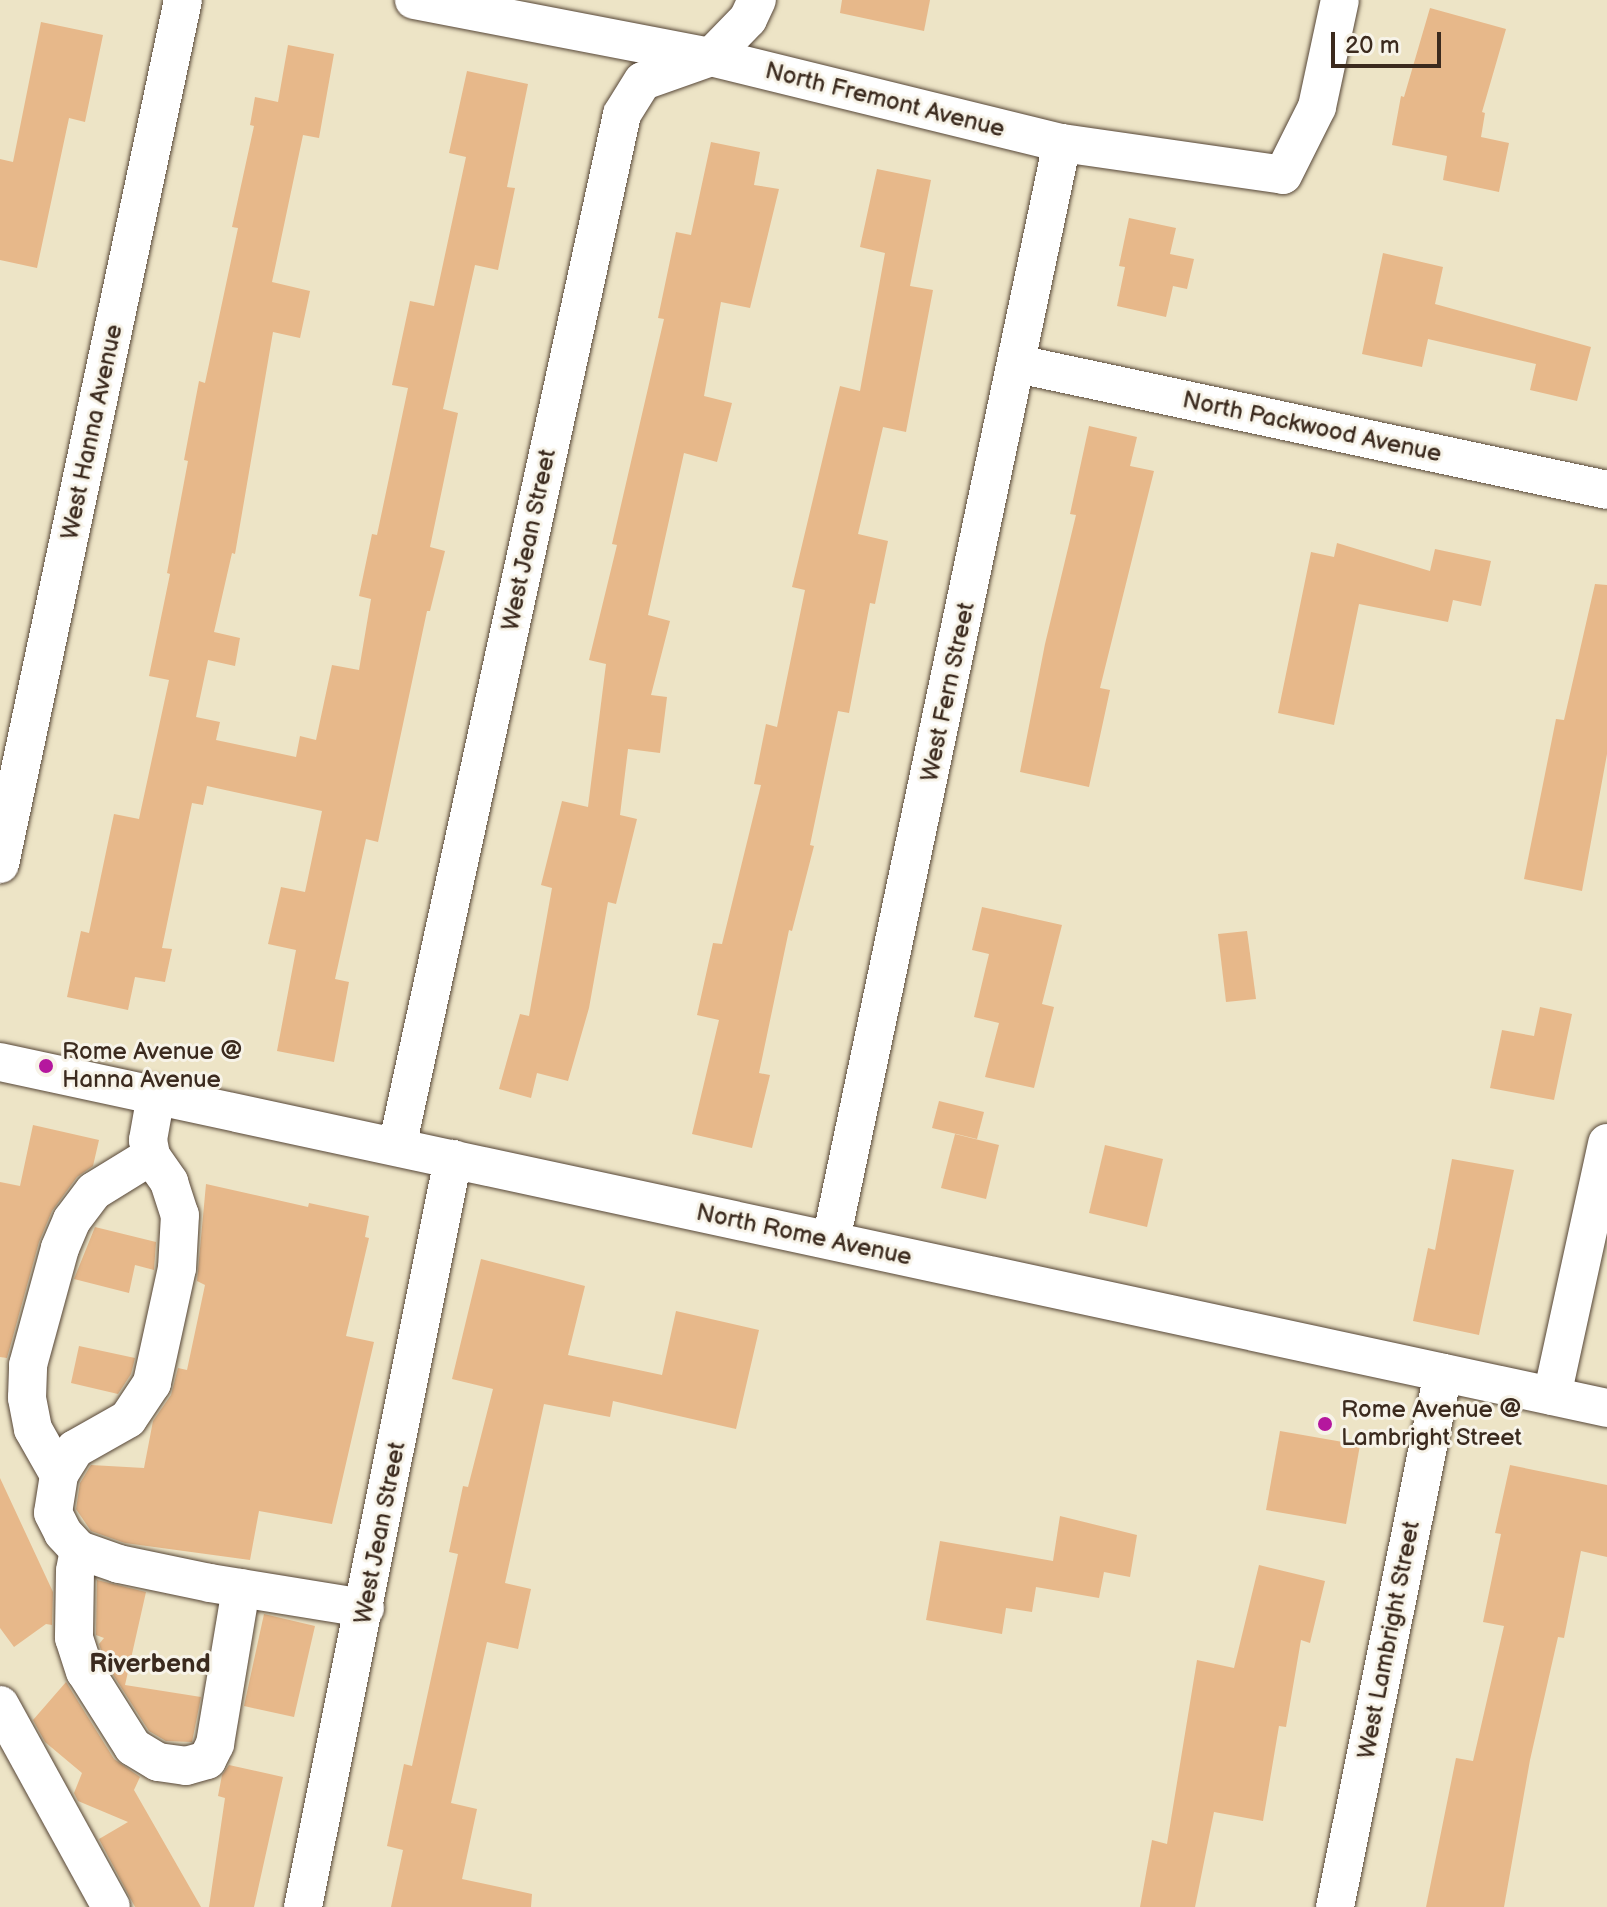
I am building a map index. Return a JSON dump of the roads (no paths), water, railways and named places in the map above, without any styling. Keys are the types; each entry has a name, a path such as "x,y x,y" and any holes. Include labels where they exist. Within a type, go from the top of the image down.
{"street":[{"name":"West Hanna Avenue","path":"0,864 183,0"},
{"name":"North Fremont Avenue","path":"414,0 711,57 1062,143 1283,175 1317,107 1340,0"},
{"name":"West Jean Street","path":"397,1147 622,114 643,81 711,57 748,19 757,0"},
{"name":"West Fern Street","path":"831,1240 1018,364 1062,143"},
{"name":"North Packwood Avenue","path":"1018,364 1607,490"},
{"name":"North Rome Avenue","path":"0,1062 1607,1408"},
{"path":"156,1095 148,1140 151,1156 169,1182 180,1215 177,1268 152,1383 128,1419 75,1449 59,1475 53,1513 63,1533 79,1550 119,1564 365,1608"},
{"path":"1552,1396 1607,1143"},
{"path":"59,1475 33,1429 27,1398 28,1365 60,1248 72,1220 94,1191 151,1156"},
{"name":"West Jean Street","path":"303,1907 453,1159"},
{"name":"West Lambright Street","path":"1335,1907 1443,1373"},
{"path":"79,1550 75,1571 74,1638 85,1671 133,1747 158,1762 186,1766 207,1760 215,1744 241,1588"},
{"path":"0,1705 111,1907"}],"place":[{"name":"Rome Avenue @ Hanna Avenue","path":"46,1066"},
{"name":"Rome Avenue @ Lambright Street","path":"1325,1424"}],"district":[{"name":"Riverbend","path":"150,1665"}]}
